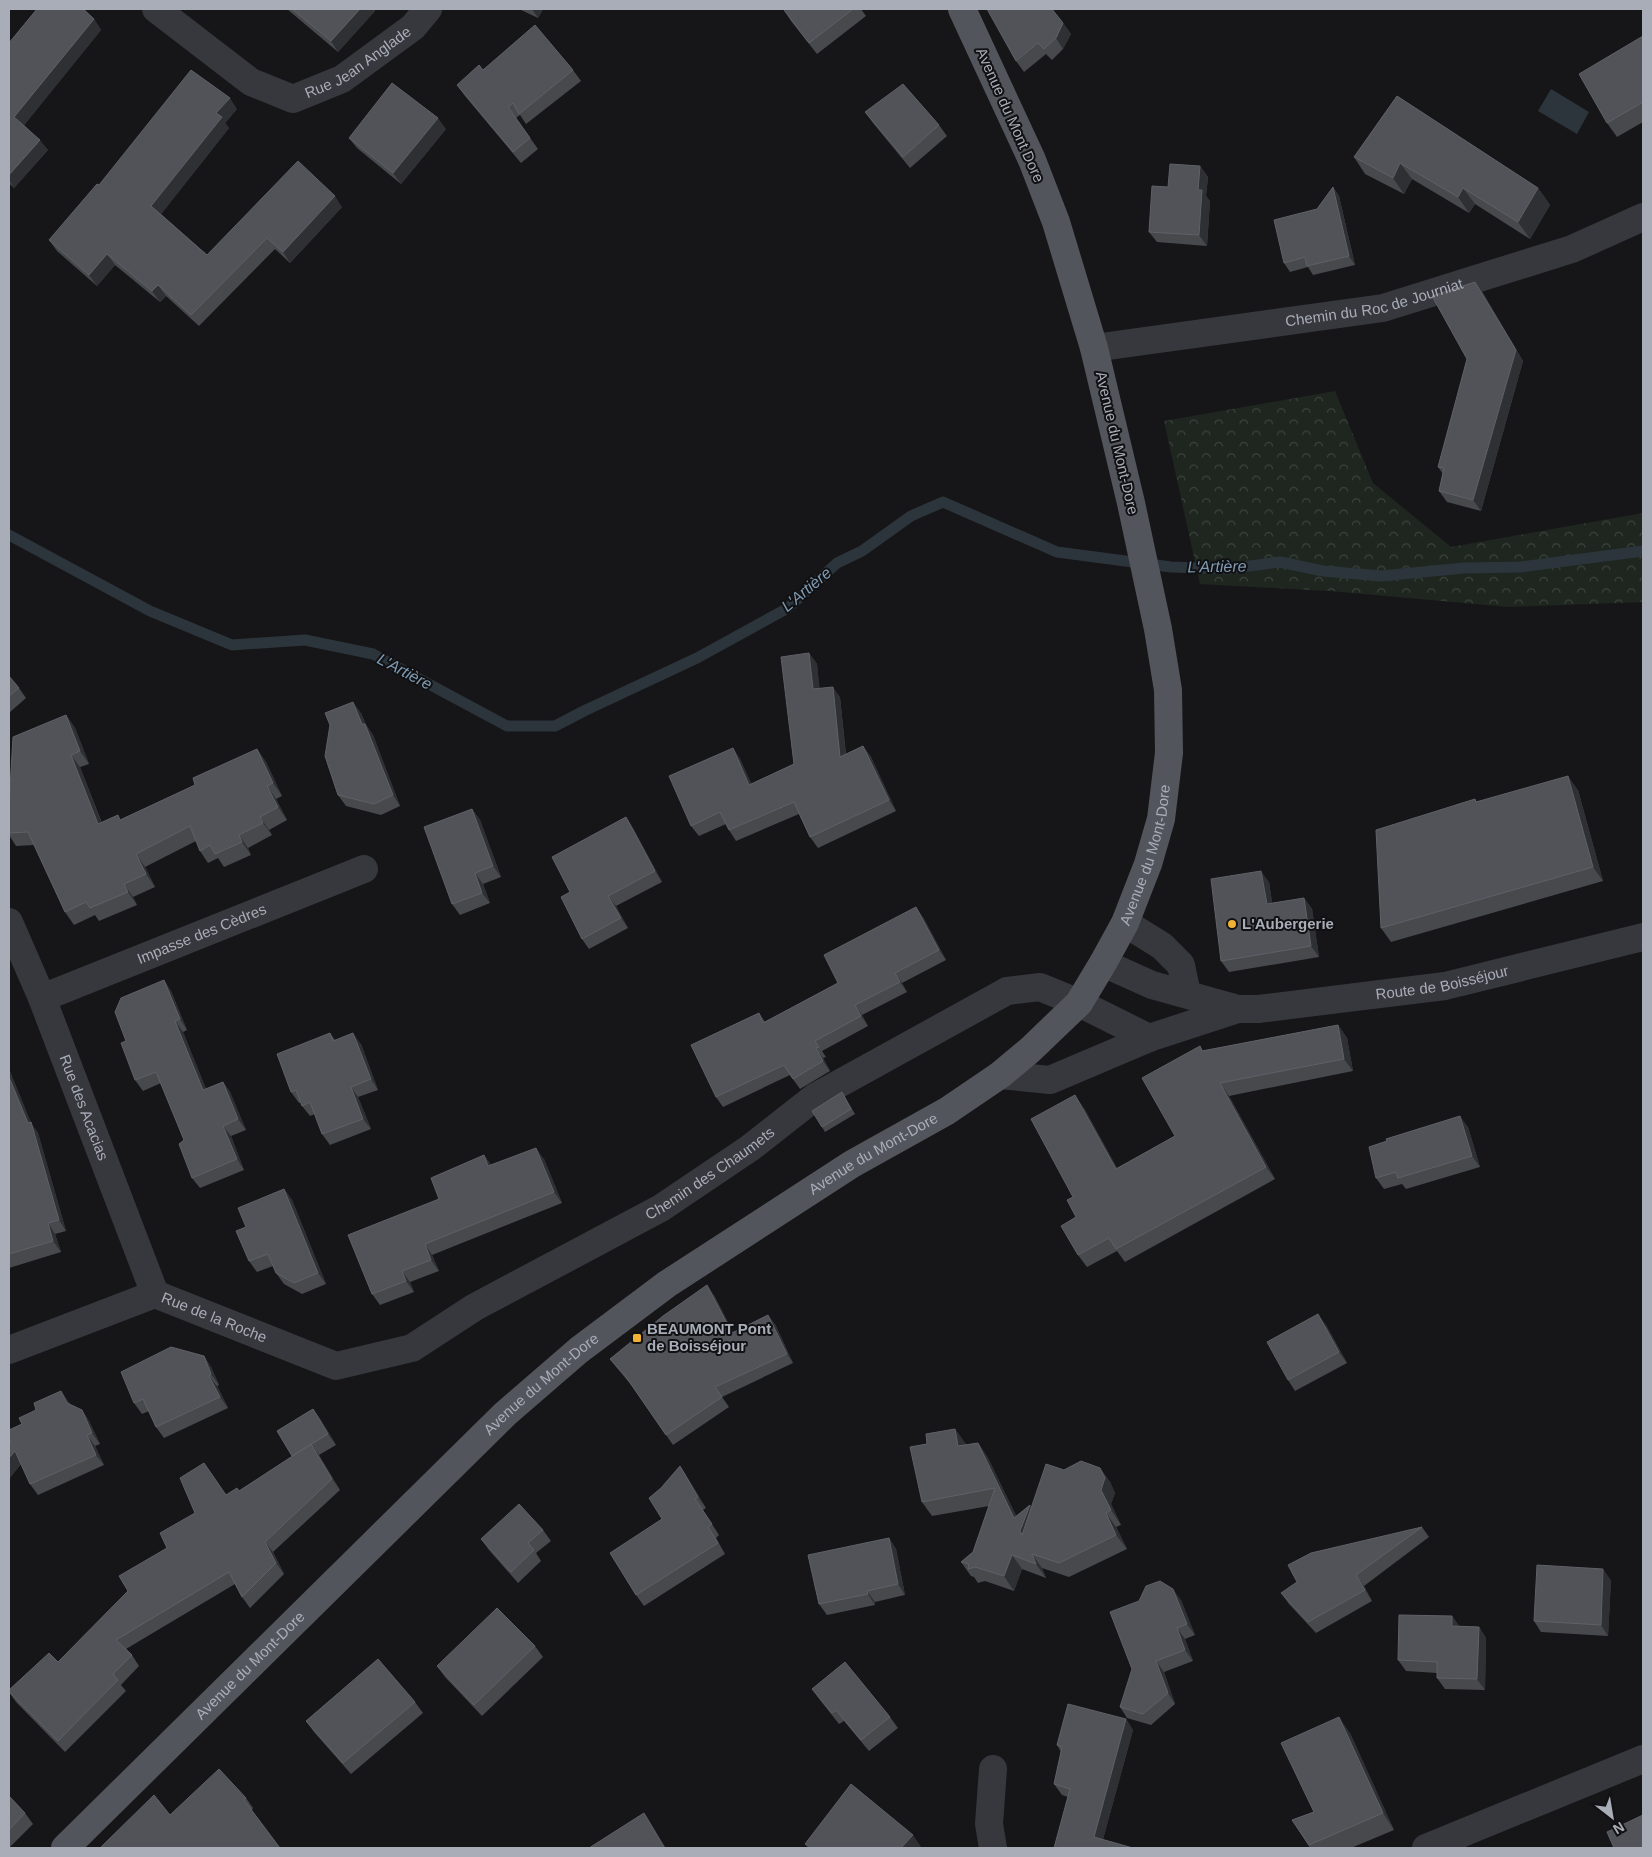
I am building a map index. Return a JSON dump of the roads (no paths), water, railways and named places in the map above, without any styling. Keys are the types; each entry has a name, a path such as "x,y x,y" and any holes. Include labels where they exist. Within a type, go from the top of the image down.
{"main road":[{"name":"Avenue du Mont Dore","path":"962,9 1028,151 1056,222"},
{"name":"Avenue du Mont-Dore","path":"65,1848 505,1414 579,1350 667,1284 852,1164 947,1111 1000,1076 1079,1003 1125,923 1148,864 1161,819 1169,753 1168,690 1158,629 1131,504 1094,348 1056,222"}],"street":[{"name":"Rue Jean Anglade","path":"156,9 251,82 293,99 342,78 413,27 428,9"},
{"name":"Chemin du Roc de Journiat","path":"1094,348 1383,308 1572,249 1643,217"},
{"name":"Impasse des Cèdres","path":"42,998 364,869"},
{"name":"Rue des Acacias","path":"9,922 42,998 155,1294"},
{"path":"1125,923 1162,946 1181,965 1187,994"},
{"name":"Route de Boisséjour","path":"1103,963 1142,981 1238,1009 1258,1009 1444,986 1643,937"},
{"name":"Chemin des Chaumets","path":"336,1366 412,1348 475,1306 661,1208 750,1148 815,1097 1007,991 1040,987 1079,1003"},
{"path":"1079,1003 1149,1038"},
{"name":"Route de Boisséjour","path":"1000,1076 1050,1080 1149,1038 1238,1009"},
{"name":"Rue de la Roche","path":"9,1350 155,1294 336,1366"},
{"path":"1426,1848 1643,1760"},
{"path":"993,1769 989,1824 993,1848"}],"waterway":[{"name":"L'Artière","path":"9,535 150,611 232,645 305,640 373,654 507,726 555,726 697,658 788,608 837,563 862,551 911,516 943,502 1057,552 1171,567 1227,569 1280,562 1323,571 1381,576 1464,568 1520,567 1643,551"}],"place":[{"name":"L'Aubergerie","path":"1232,924"},
{"name":"BEAUMONT Pont de Boisséjour","path":"637,1338"}]}
